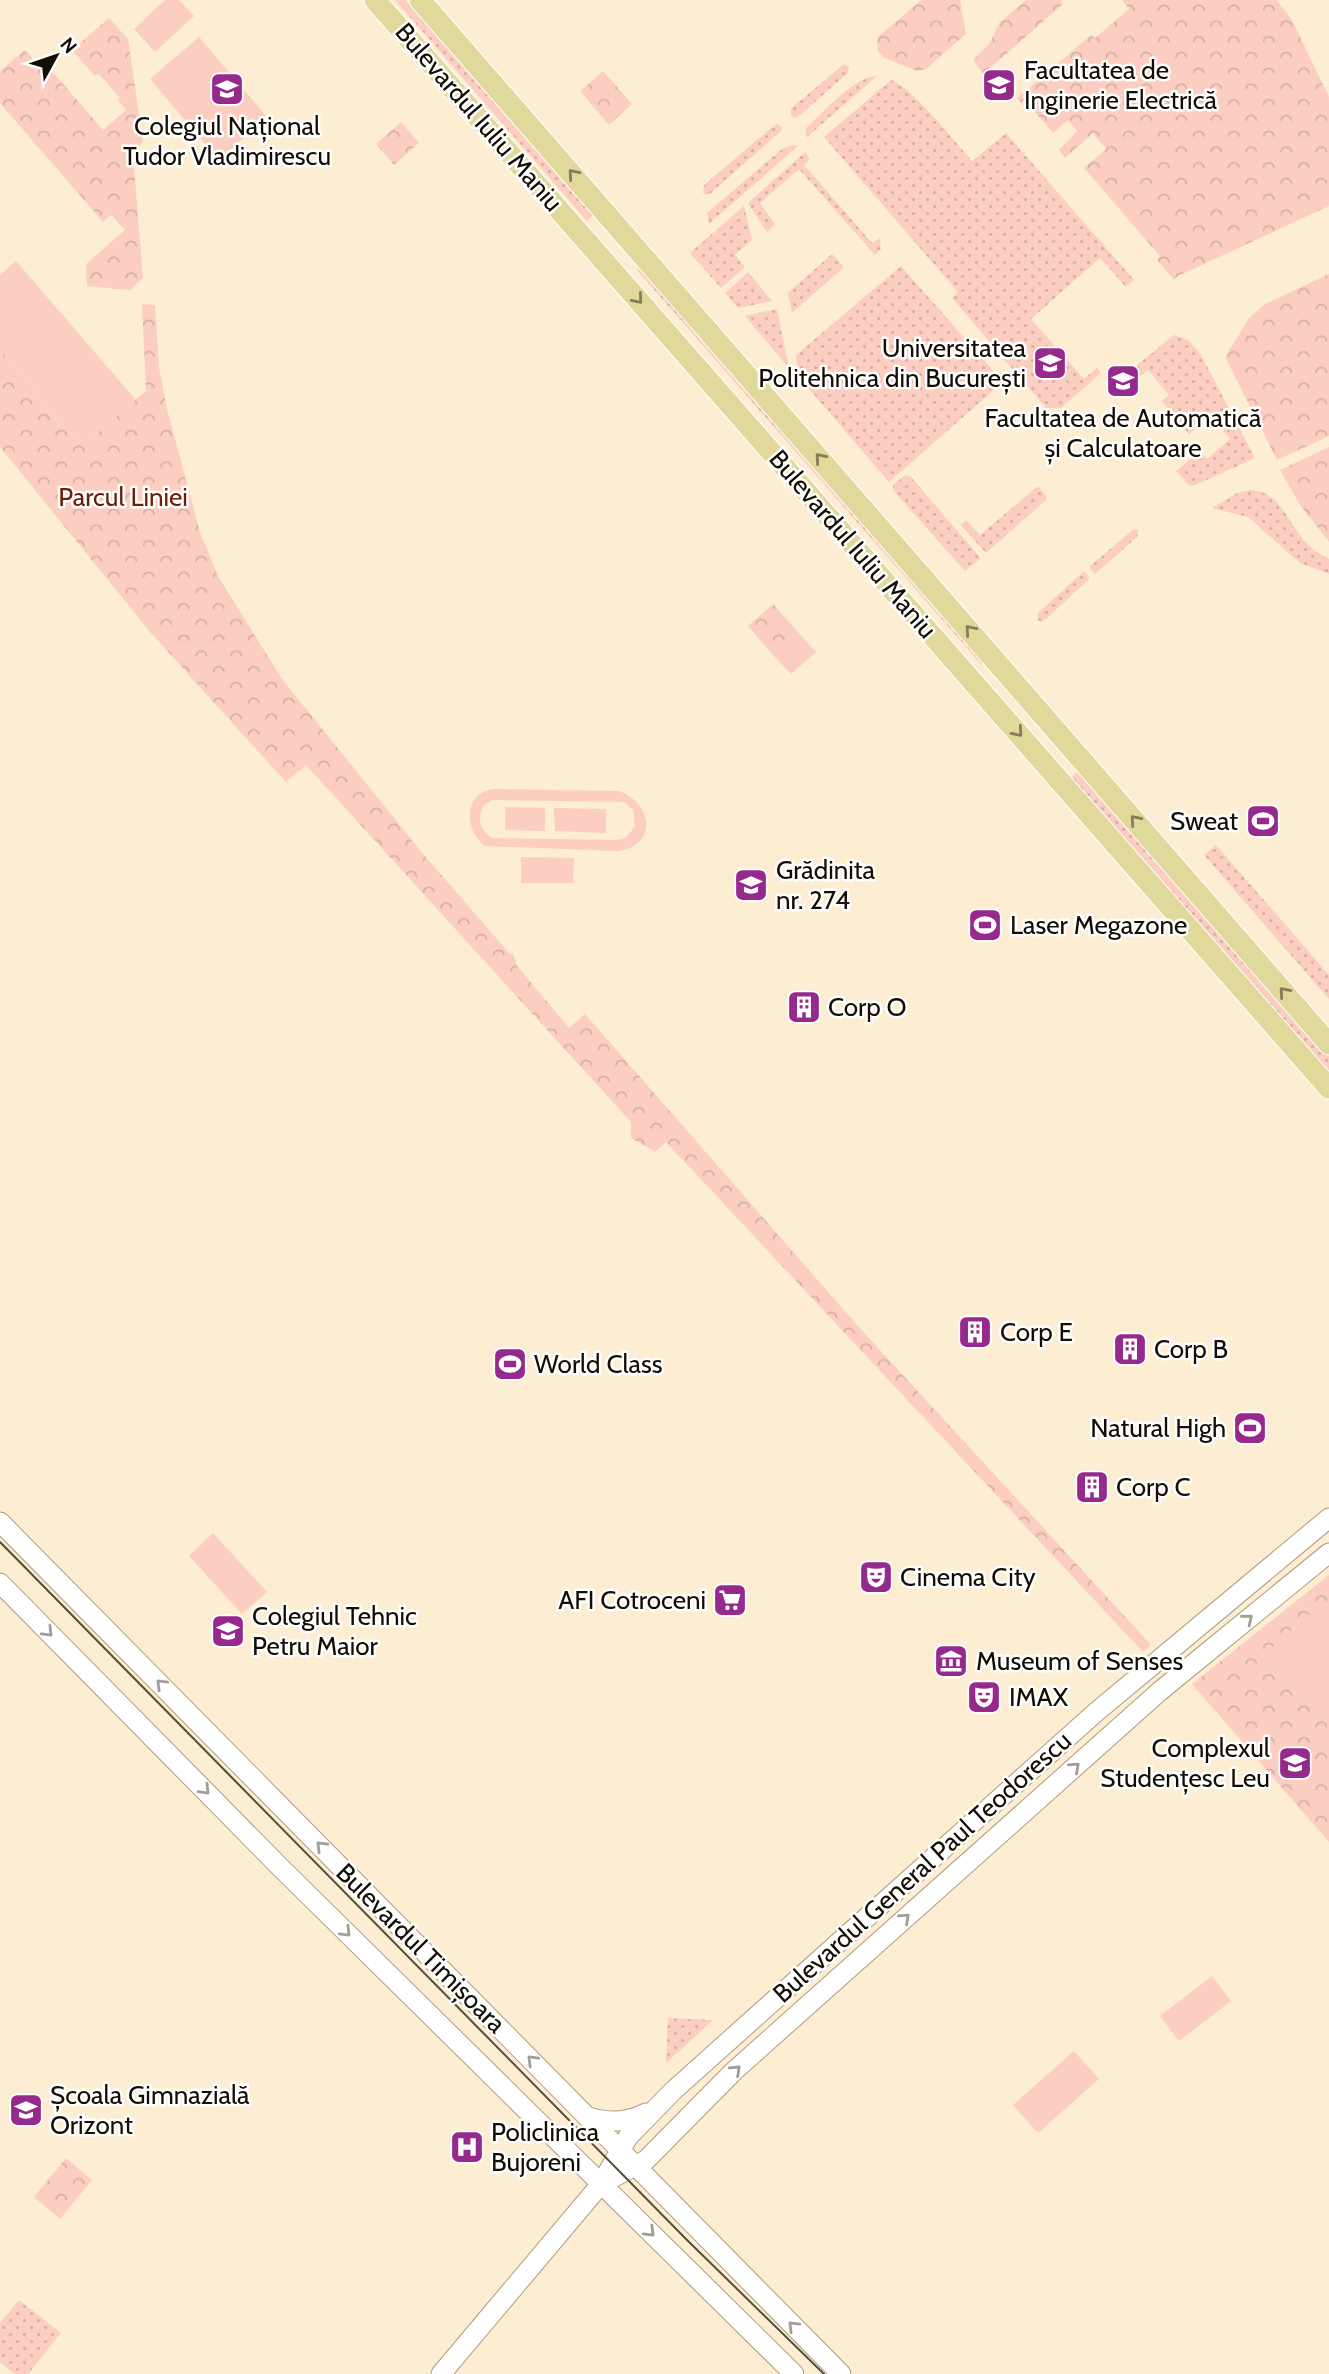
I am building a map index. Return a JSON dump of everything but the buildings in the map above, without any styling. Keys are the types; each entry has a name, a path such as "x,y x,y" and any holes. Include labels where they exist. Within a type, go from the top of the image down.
{"main road":[{"name":"Bulevardul Iuliu Maniu","path":"375,0 1329,1088"},
{"name":"Bulevardul Iuliu Maniu","path":"420,0 1329,1044"},
{"path":"973,681 996,661"},
{"name":"Bulevardul General Paul Teodorescu","path":"441,2374 601,2184 628,2137 654,2110 1095,1713 1329,1518"},
{"name":"Bulevardul Timișoara","path":"0,1522 841,2374"},
{"name":"Bulevardul General Paul Teodorescu","path":"601,2184 654,2152 734,2071 1151,1699 1329,1553"},
{"name":"Bulevardul Timișoara","path":"0,1583 280,1867 794,2374"},
{"path":"588,2117 628,2121 654,2110"}],"green space":[{"path":"165,0 179,0 194,16 155,52 134,29"},
{"path":"395,0 405,0 594,215 587,221"},
{"path":"921,0 960,0 966,34 926,69 917,71 884,58 878,51 877,38"},
{"path":"1026,0 1060,0 1063,4 983,74 973,60 990,43 999,23"},
{"path":"1122,0 1276,0 1291,18 1329,97 1329,206 1174,280 1157,260 1160,256 1084,168 1106,149 1093,133 1065,158 1059,150 1077,131 1068,120 1053,133 1029,105 1025,108 1017,98 1091,35 1095,38 1129,9"},
{"path":"109,18 128,39 143,142 133,155 143,278 130,290 87,286 86,264 125,230 111,215 103,222 0,103 0,71 25,50 38,65 43,61 103,130 126,110 118,100 120,98 99,74 95,76 72,50"},
{"path":"199,37 267,117 219,160 150,79"},
{"path":"844,64 849,67 848,73 799,116 791,116 794,106"},
{"path":"603,71 632,104 609,125 580,91"},
{"path":"877,76 807,137 807,127 840,96 859,82"},
{"path":"891,80 922,104 972,161 1006,133 1134,280 1126,287 1100,258 1031,319 1084,379 1097,368 1101,373 1061,408 1046,408 952,298 958,292 824,137"},
{"path":"401,122 419,143 394,165 376,144"},
{"path":"777,123 782,128 781,131 711,193 703,193 704,185"},
{"path":"798,146 709,224 707,213 782,149"},
{"path":"805,152 810,159 804,165 872,243 880,238 881,249 875,255 799,169 760,203 775,224 767,232 748,203"},
{"path":"744,206 752,240 735,255 745,267 721,288 690,253"},
{"path":"832,254 844,267 792,313 788,293"},
{"path":"16,261 136,400 82,446 0,350 0,275"},
{"path":"901,266 1003,382 889,482 798,376 796,355"},
{"path":"639,267 983,662 981,664 637,270"},
{"path":"748,272 772,301 738,308 725,293"},
{"path":"1329,274 1329,436 1277,460 1225,357 1249,318 1265,304"},
{"name":"Parcul Liniei","path":"142,304 155,305 159,367 167,409 200,532 218,576 282,679 423,854 510,954 513,953 517,966 569,1028 585,1014 856,1324 1151,1645 1143,1652 666,1142 655,1152 631,1138 631,1122 306,765 286,782 151,633 0,447 0,350 82,446 146,391"},
{"path":"777,309 789,368 745,316"},
{"path":"1174,335 1188,340 1200,353 1255,458 1193,486 1176,471 1200,451 1207,459 1230,439 1209,413 1193,426 1195,429 1189,434 1162,401 1169,395 1148,370 1137,379 1130,371"},
{"path":"1329,447 1329,542 1300,505 1280,470"},
{"path":"905,475 910,476 979,556 980,559 965,571 893,490 893,485"},
{"path":"1038,486 1046,500 986,553 961,525 967,521 980,535"},
{"path":"1259,491 1274,500 1305,541 1329,559 1329,574 1300,563 1248,517 1212,508 1237,493"},
{"path":"1134,529 1138,530 1137,537 1095,574 1089,567"},
{"path":"1084,571 1090,578 1046,619 1041,622 1038,620 1038,613"},
{"path":"773,604 797,631 772,654 748,626"},
{"path":"797,631 816,652 791,674 772,654"},
{"path":"1078,770 1329,1054 1329,1077 1070,780"},
{"path":"493,789 619,791 639,805 644,814 645,833 640,841 631,847 618,851 485,846 473,831 470,822 472,805 483,792","holes":["492,800 624,802 633,810 635,826 626,838 616,840 492,838 480,823 484,805"]},
{"path":"505,807 545,808 545,831 505,830"},
{"path":"554,808 606,809 606,833 555,831"},
{"path":"1216,845 1329,975 1329,999 1204,855"},
{"path":"521,857 574,858 573,883 521,883"},
{"path":"213,1533 267,1592 242,1614 189,1556"},
{"name":"Complexul Studențesc Leu","path":"1329,1575 1329,1842 1192,1684"},
{"path":"1314,1610 1329,1628 1329,1709 1323,1714 1268,1651"},
{"path":"1212,1976 1231,2001 1179,2041 1160,2016"},
{"path":"668,2018 713,2020 666,2063"},
{"path":"1074,2051 1099,2079 1038,2133 1013,2105"},
{"path":"66,2158 92,2180 60,2219 34,2197"},
{"path":"19,2300 61,2333 28,2374 15,2374 0,2362 0,2323"}],"tram line":[{"path":"0,1542 687,2240 824,2374"}],"place":[{"name":"Facultatea de Inginerie Electrică","path":"999,85"},
{"name":"Colegiul Național Tudor Vladimirescu","path":"227,89"},
{"name":"Universitatea Politehnica din București","path":"1050,363"},
{"name":"Facultatea de Automatică și Calculatoare","path":"1123,381"},
{"name":"Sweat","path":"1263,821"},
{"name":"Grădinita nr. 274","path":"751,885"},
{"name":"Laser Megazone","path":"985,925"},
{"name":"Corp O","path":"804,1007"},
{"name":"Corp E","path":"975,1332"},
{"name":"Corp B","path":"1130,1349"},
{"name":"World Class","path":"510,1364"},
{"name":"Natural High","path":"1250,1428"},
{"name":"Corp C","path":"1092,1487"},
{"name":"Cinema City","path":"876,1577"},
{"name":"AFI Cotroceni","path":"730,1600"},
{"name":"Colegiul Tehnic Petru Maior","path":"228,1631"},
{"name":"Museum of Senses","path":"951,1661"},
{"name":"IMAX","path":"984,1697"},
{"name":"Complexul Studențesc Leu","path":"1295,1763"},
{"name":"Școala Gimnazială Orizont","path":"26,2110"},
{"name":"Policlinica Bujoreni","path":"467,2147"}]}
